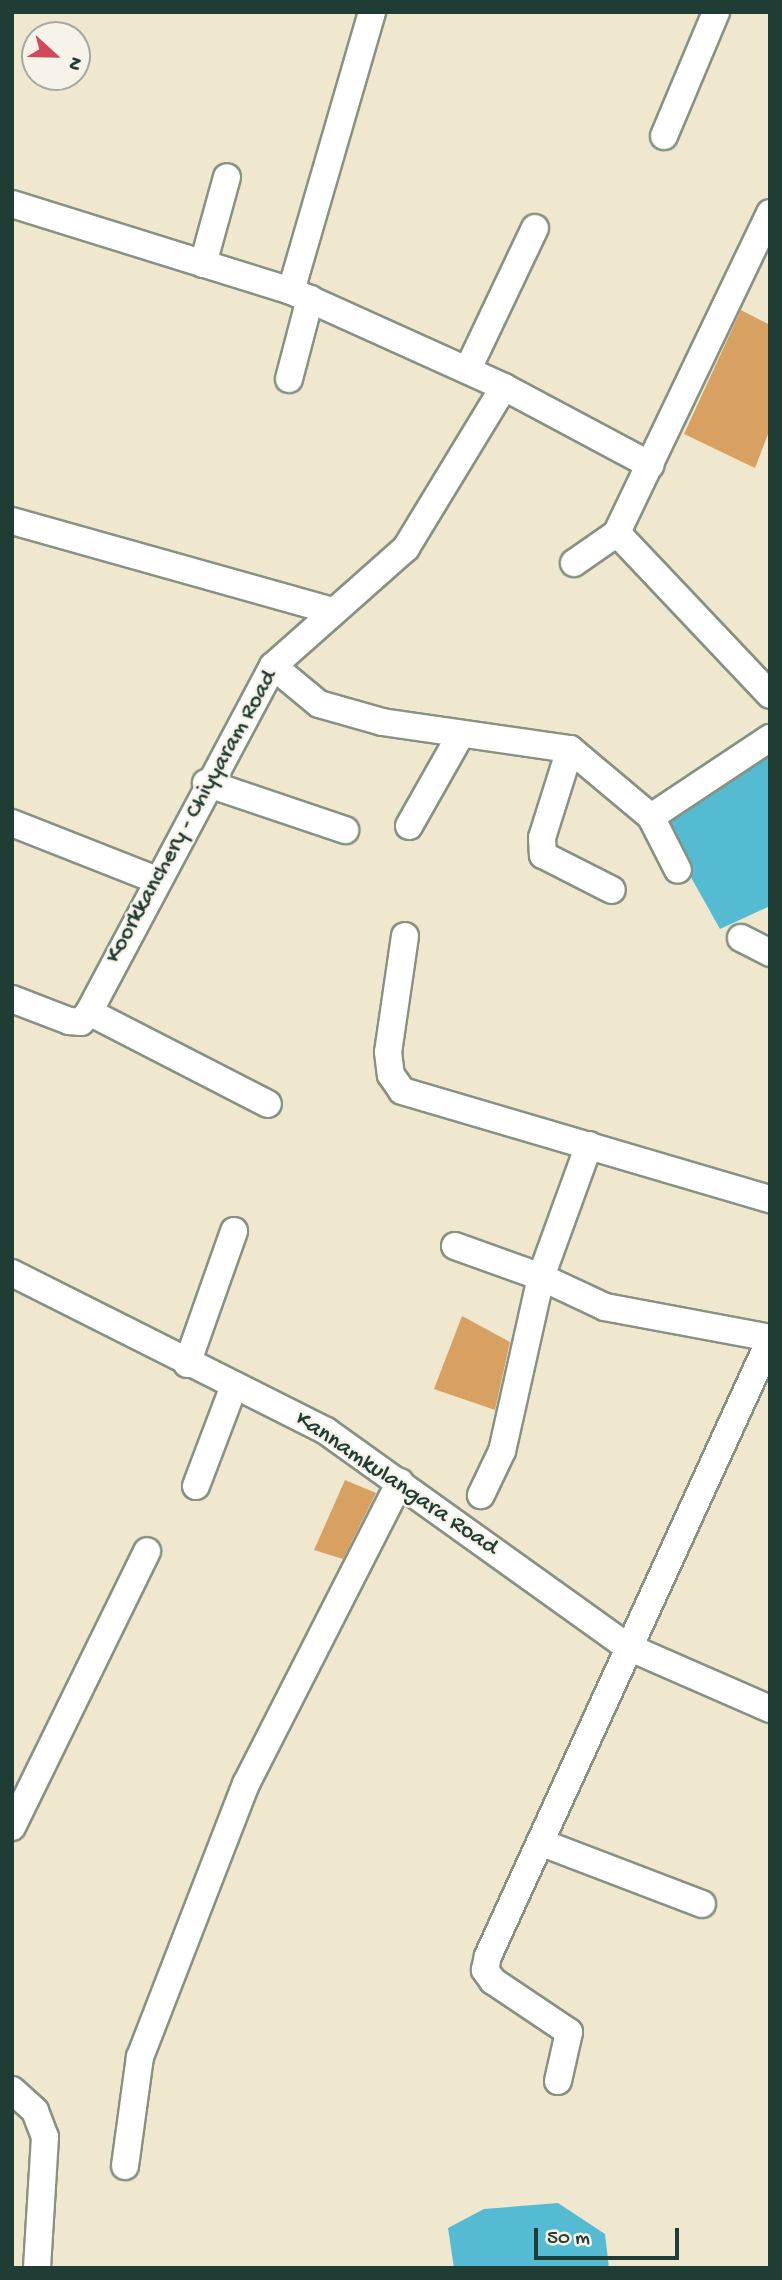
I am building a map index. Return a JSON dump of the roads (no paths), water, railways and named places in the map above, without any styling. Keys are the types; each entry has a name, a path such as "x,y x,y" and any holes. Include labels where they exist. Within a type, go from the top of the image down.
{"street":[{"path":"289,379 300,295 372,12"},
{"path":"664,136 716,12"},
{"path":"203,264 227,177"},
{"path":"12,204 300,295 468,369 650,465"},
{"path":"574,562 617,533 770,214"},
{"path":"468,369 535,228"},
{"name":"Koorkkanchery - Chiyyaram Road","path":"89,1012 155,879 272,666 406,548 504,387"},
{"path":"12,521 332,611"},
{"path":"617,533 769,690"},
{"path":"272,666 319,704 461,734 570,749 651,817 678,870"},
{"path":"409,826 461,734"},
{"path":"651,817 770,738"},
{"path":"570,749 542,838 543,855 612,890"},
{"path":"206,783 345,830"},
{"path":"12,823 155,879"},
{"path":"405,936 388,1052 391,1075 402,1091 770,1199"},
{"path":"741,938 770,953"},
{"path":"12,999 69,1021 81,1021 89,1012 268,1104"},
{"path":"481,1495 502,1451 541,1278 589,1145"},
{"path":"187,1364 234,1231"},
{"path":"456,1246 541,1278 605,1307 770,1339 626,1646 545,1844 485,1970 569,2032 558,2081"},
{"name":"Kannamkulangara Road","path":"12,1273 187,1364 326,1432 400,1482 626,1646 770,1709"},
{"path":"196,1486 234,1385"},
{"path":"125,2166 140,2057 246,1784 400,1482"},
{"path":"12,1826 147,1551"},
{"path":"545,1844 702,1904"},
{"path":"12,2090 35,2111 45,2137 37,2268"}],"water":[{"path":"770,749 770,906 720,929 660,822"},
{"path":"558,2203 605,2234 609,2268 454,2268 448,2228 484,2209"}]}
